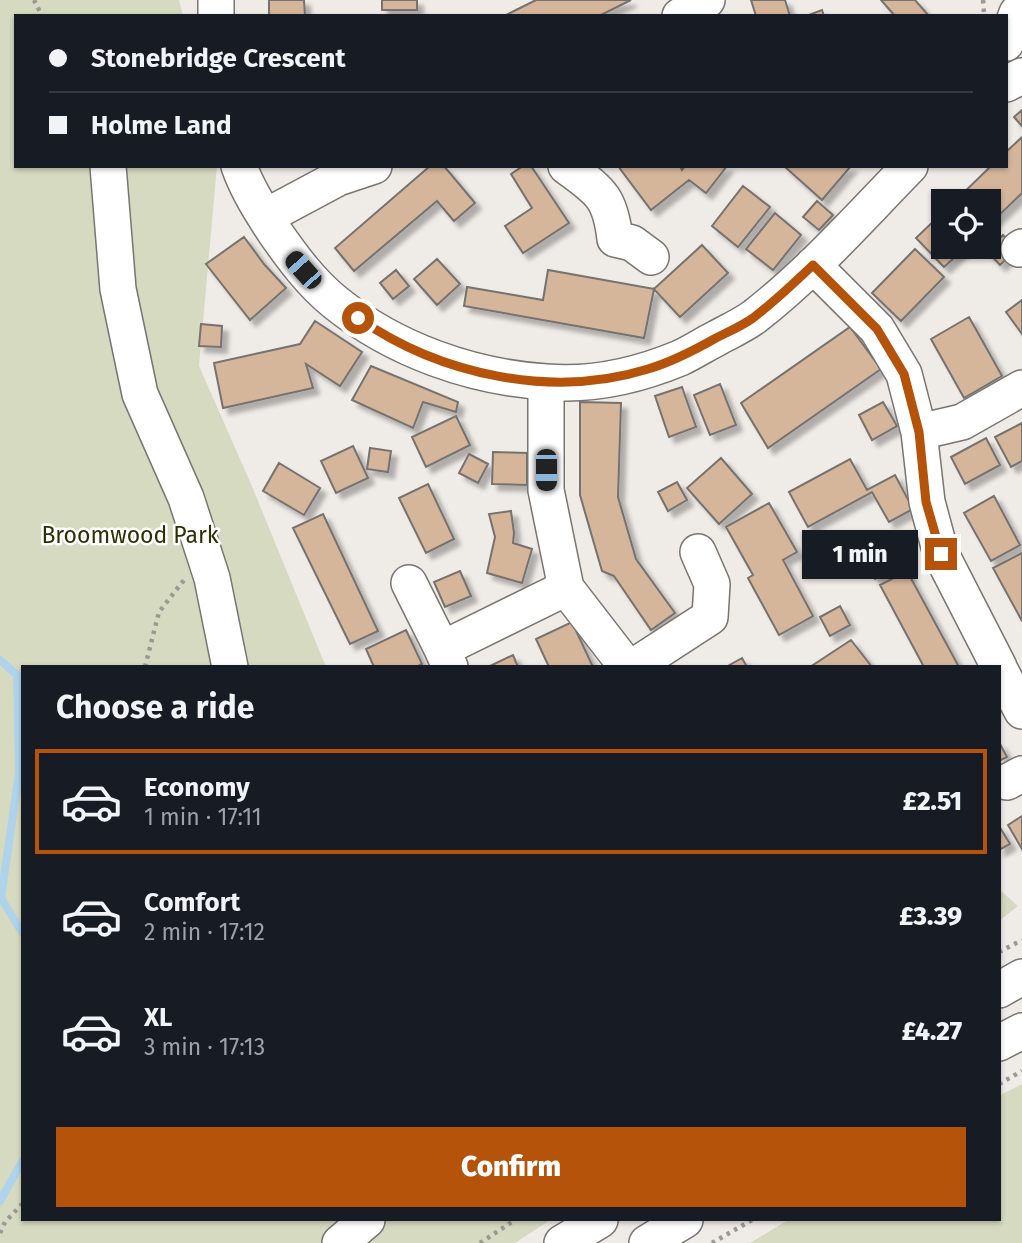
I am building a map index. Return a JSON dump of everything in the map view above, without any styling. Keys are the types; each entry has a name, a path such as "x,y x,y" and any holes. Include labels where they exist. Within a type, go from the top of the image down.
{"street":[{"path":"108,168 118,289 140,394 186,498 212,578 230,665"},
{"path":"240,168 265,217 294,259 336,303 380,334 441,362 495,375 546,383 611,378 647,370 682,357 752,319 813,265 908,168"},
{"path":"265,217 338,177 367,168"},
{"path":"569,168 597,190 612,217 615,239 632,243 651,257"},
{"path":"813,265 877,329 904,374 919,432 926,502 941,554 998,665"},
{"path":"546,383 546,490 566,587 625,665"},
{"path":"919,432 962,422 1022,388"},
{"path":"636,665 710,617 712,584 698,552"},
{"path":"409,583 446,658 566,587"},
{"path":"1001,671 1022,711"},
{"path":"1001,989 1022,977"},
{"path":"1001,1042 1022,1031"},
{"path":"340,1243 366,1221"},
{"path":"562,1243 598,1221"},
{"path":"647,1243 683,1221"}],"path":[{"path":"983,0 1002,14"},
{"path":"146,665 159,612 204,553"},
{"path":"1001,951 1022,940"},
{"path":"1001,1083 1022,1071"},
{"path":"0,1233 5,1222 21,1205"},
{"path":"480,1243 513,1221"},
{"path":"712,1243 750,1221"}],"green space":[{"name":"Broomwood Park","path":"0,0 179,0 182,14 14,14 14,168 217,168 199,366 325,665 21,665 21,1221 548,1221 515,1243 0,1243"},
{"path":"1001,891 1018,906 1001,919"},
{"path":"1022,1084 1022,1243 750,1243 786,1221 1001,1221 1001,1095"}],"building":[{"path":"269,0 304,0 305,14 269,14"},
{"path":"382,0 417,0 417,10 382,10"},
{"path":"536,0 631,0 603,14 508,14"},
{"path":"751,0 785,0 789,14 755,14"},
{"path":"881,0 915,0 927,14 893,14"},
{"path":"1022,110 1022,126 1014,117"},
{"path":"1022,137 1022,193 1001,213 1001,189 967,189 989,168 1008,168 1008,150"},
{"path":"428,168 446,168 475,203 454,221 437,201 354,271 335,248"},
{"path":"520,168 532,168 569,223 523,253 505,226 532,208 511,174"},
{"path":"620,168 725,168 706,193 689,180 651,210"},
{"path":"786,168 849,168 822,200"},
{"path":"743,186 770,207 738,247 712,226"},
{"path":"817,201 833,215 819,230 803,217"},
{"path":"775,213 801,235 773,270 746,249"},
{"path":"931,224 931,254 916,238"},
{"path":"1003,235 1016,249 1000,265 994,259 1001,259"},
{"path":"244,237 286,288 250,320 206,264"},
{"path":"702,245 728,273 680,317 654,289"},
{"path":"915,249 944,277 901,321 872,293"},
{"path":"437,259 460,284 437,305 414,279"},
{"path":"936,259 953,259 944,267"},
{"path":"396,270 409,286 393,299 380,283"},
{"path":"548,270 654,289 644,338 464,306 467,287 543,300"},
{"path":"1022,300 1022,334 1006,312"},
{"path":"969,317 1002,376 964,398 931,339"},
{"path":"315,321 362,352 340,386 306,364 313,388 223,408 214,363 300,344"},
{"path":"201,324 222,326 221,347 199,346"},
{"path":"850,327 881,369 768,448 741,403"},
{"path":"371,366 458,402 456,412 423,402 413,428 352,400"},
{"path":"720,384 736,425 710,435 694,395"},
{"path":"682,387 696,427 669,437 655,396"},
{"path":"580,402 621,403 618,497 636,559 675,613 651,630 614,576 602,571 580,495"},
{"path":"883,402 897,426 872,440 859,415"},
{"path":"456,416 470,445 426,467 412,437"},
{"path":"1022,423 1022,461 1011,467 995,437"},
{"path":"986,438 1000,465 965,484 951,457"},
{"path":"353,446 368,478 336,493 321,461"},
{"path":"370,448 391,451 388,472 367,469"},
{"path":"493,452 527,453 527,485 492,484"},
{"path":"469,454 488,464 478,483 459,473"},
{"path":"721,458 752,494 719,524 687,488"},
{"path":"850,459 867,490 895,475 913,509 889,522 872,492 808,527 789,492"},
{"path":"279,463 320,488 304,515 263,491"},
{"path":"677,482 687,500 668,511 658,492"},
{"path":"428,484 454,539 426,553 399,498"},
{"path":"994,496 1020,545 991,561 964,513"},
{"path":"769,503 797,552 783,560 813,616 779,635 748,578 753,575 726,527"},
{"path":"511,511 513,543 532,549 522,583 487,573 495,537 489,514"},
{"path":"323,514 378,631 350,644 293,528"},
{"path":"891,539 904,563 875,579 861,555"},
{"path":"1022,553 1022,621 993,568"},
{"path":"460,571 471,596 445,607 434,582"},
{"path":"907,571 958,665 923,665 880,585"},
{"path":"840,606 850,625 830,636 820,617"},
{"path":"572,622 592,665 548,665 536,639"},
{"path":"406,630 422,664 373,665 366,649"},
{"path":"851,640 870,665 813,665"},
{"path":"513,655 517,665 492,665"},
{"path":"742,658 746,665 730,665"},
{"path":"1001,746 1007,757 1001,760"},
{"path":"1022,816 1022,849 1008,825"},
{"path":"1001,829 1010,844 1001,849"}],"waterway":[{"path":"0,660 17,675 19,773 1,898 21,931"},
{"path":"0,1201 21,1164"}],"route":[{"path":"358,318 380,334 441,362 495,375 546,383 611,378 647,370 682,357 752,319 813,265 877,329 904,374 919,432 926,502 941,554"}]}
